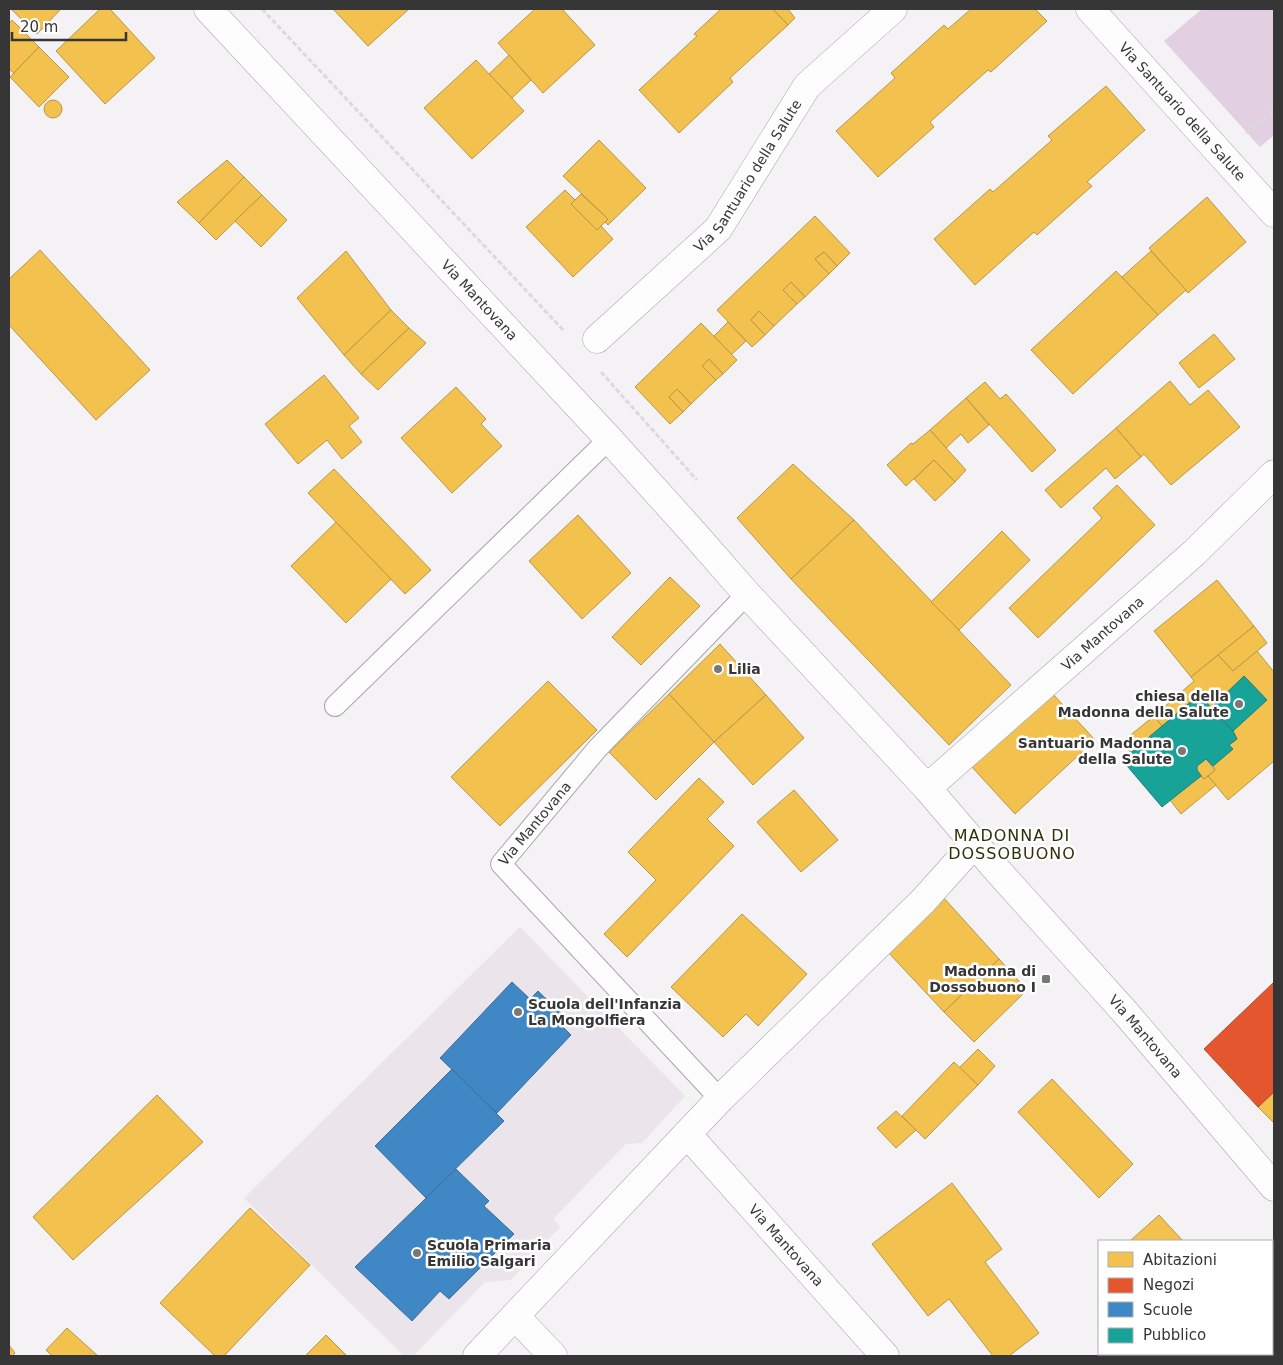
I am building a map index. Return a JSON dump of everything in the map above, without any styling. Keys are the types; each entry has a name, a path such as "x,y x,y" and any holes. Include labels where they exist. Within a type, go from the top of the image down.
{"street":[{"name":"Via Mantovana","path":"208,9 609,440 692,530 747,594 927,788 974,844 1124,1011 1274,1187"},
{"name":"Via Santuario della Salute","path":"596,352 718,229 807,86 893,9"},
{"name":"Via Santuario della Salute","path":"1090,9 1274,213"},
{"name":"Via Mantovana","path":"927,788 1194,553 1274,474"},
{"path":"478,1356 720,1099 923,900 974,844"},
{"name":"Via Mantovana","path":"687,1134 885,1356"},
{"path":"516,1317 553,1356"}],"lane":[{"path":"335,706 609,440"},
{"name":"Via Mantovana","path":"720,1099 501,864 597,749 747,594"}],"path":[{"path":"262,9 570,337"},
{"path":"596,352 697,480"}],"shaded area":[{"path":"1202,9 1274,9 1274,135 1260,147 1164,41"},
{"path":"520,927 685,1096 642,1143 626,1144 553,1219 560,1227 511,1280 485,1282 413,1356 404,1356 244,1198"}],"building: Abitazioni":[{"path":"11,9 61,9 37,34"},
{"path":"100,9 110,9 155,58 105,104 56,51"},
{"path":"333,9 409,9 368,46"},
{"path":"535,9 562,9 595,45 543,93 498,43"},
{"path":"721,9 773,9 788,25 730,78 733,82 679,133 639,90 697,36 694,34"},
{"path":"773,9 788,9 795,18 788,25"},
{"path":"971,9 1035,9 1047,21 991,72 988,70 930,122 934,127 878,177 836,131 895,78 891,73 944,25 948,29"},
{"path":"12,20 39,47 14,73 9,69 9,24"},
{"path":"39,47 69,77 39,107 10,77"},
{"path":"509,55 531,80 512,98 489,74"},
{"path":"476,60 524,111 472,159 424,108"},
{"path":"1106,86 1145,130 1087,182 1092,186 1037,235 1034,232 975,285 934,239 990,189 993,192 1052,140 1048,136"},
{"path":"49,100 57,100 62,105 60,116 49,118 44,113 44,105"},
{"path":"599,140 646,188 608,225 605,222 608,219 563,176"},
{"path":"227,160 244,177 199,223 177,202"},
{"path":"244,177 262,195 216,240 199,223"},
{"path":"565,190 575,200 571,204 597,230 601,226 613,239 573,277 526,227"},
{"path":"581,194 608,219 597,230 571,204"},
{"path":"262,195 287,220 261,247 235,221"},
{"path":"1207,197 1246,242 1188,293 1149,248"},
{"path":"815,216 850,253 837,266 824,252 815,259 829,274 805,297 791,282 783,290 797,304 774,326 759,311 751,320 765,335 752,347 717,310"},
{"path":"40,250 150,370 96,420 9,325 9,279"},
{"path":"346,251 391,310 344,355 297,298"},
{"path":"1151,251 1186,290 1158,315 1122,277"},
{"path":"824,252 837,266 829,274 815,259"},
{"path":"1116,271 1158,315 1073,394 1031,350"},
{"path":"791,282 805,297 797,304 783,290"},
{"path":"391,310 409,328 361,374 344,355"},
{"path":"759,311 774,326 765,335 751,320"},
{"path":"728,322 746,341 731,355 714,336"},
{"path":"701,323 737,360 723,374 709,359 702,366 716,380 691,404 677,389 669,397 683,412 670,424 635,387"},
{"path":"409,328 426,343 378,390 361,374"},
{"path":"1214,334 1235,359 1199,388 1179,363"},
{"path":"709,359 723,374 716,380 702,366"},
{"path":"324,375 359,418 349,426 362,442 342,459 327,440 298,464 265,424"},
{"path":"1170,381 1190,405 1208,390 1240,427 1171,485 1144,454 1141,457 1116,428"},
{"path":"985,382 1000,399 1006,394 1056,450 1032,472 966,398"},
{"path":"456,387 486,419 481,424 502,446 452,493 401,438"},
{"path":"677,389 691,404 683,412 669,397"},
{"path":"966,398 989,425 968,443 961,434 946,448 930,430"},
{"path":"1116,428 1141,457 1115,479 1106,468 1061,508 1045,490"},
{"path":"930,430 966,470 955,482 934,460 906,486 887,465 911,443 913,444"},
{"path":"934,460 955,482 935,501 914,479"},
{"path":"793,464 854,520 791,579 737,518"},
{"path":"334,469 431,570 405,594 308,493"},
{"path":"1117,485 1155,525 1038,638 1009,608 1102,518 1093,508"},
{"path":"578,515 631,573 582,619 529,561"},
{"path":"854,520 1011,685 949,745 791,579"},
{"path":"336,522 391,579 346,623 291,566"},
{"path":"1002,531 1030,560 959,630 931,602"},
{"path":"670,577 700,606 641,665 612,637"},
{"path":"1217,580 1254,626 1191,677 1154,631"},
{"path":"1254,626 1267,643 1233,671 1218,655"},
{"name":"Lilia","path":"720,644 766,695 714,742 669,694"},
{"path":"1257,651 1274,672 1274,761 1228,800 1208,776 1215,770 1213,766 1233,749 1229,745 1237,739 1233,731 1267,700 1244,676 1211,708 1203,698 1197,702 1194,699 1162,726 1154,716 1194,681 1191,677 1218,655 1233,671"},
{"path":"548,681 597,730 500,826 451,777"},
{"path":"1052,693 1095,740 1015,814 972,767"},
{"path":"669,694 714,742 656,800 609,752"},
{"path":"766,695 804,738 753,785 714,742"},
{"path":"1154,716 1162,726 1131,753 1122,742"},
{"path":"1206,759 1215,770 1204,779 1197,770 1197,766"},
{"path":"1201,776 1204,779 1208,776 1216,785 1181,814 1170,800"},
{"path":"699,778 724,802 707,819 734,846 627,957 604,934 656,880 628,852"},
{"path":"794,790 838,840 801,872 757,822"},
{"path":"943,897 999,959 944,1012 886,950"},
{"path":"742,914 807,974 758,1026 746,1014 723,1037 671,987"},
{"path":"999,959 1027,990 974,1042 944,1012"},
{"path":"978,1049 995,1066 978,1085 959,1068"},
{"path":"954,1062 978,1085 925,1139 902,1116"},
{"path":"1052,1079 1133,1164 1099,1198 1018,1112"},
{"path":"1274,1092 1274,1123 1258,1107"},
{"path":"157,1095 203,1142 73,1260 33,1217"},
{"path":"896,1111 916,1130 896,1148 877,1128"},
{"path":"952,1183 1002,1249 985,1262 1039,1333 1009,1356 993,1356 949,1299 928,1316 872,1244"},
{"path":"250,1208 310,1265 224,1356 215,1356 160,1303"},
{"path":"1159,1215 1182,1240 1131,1240"},
{"path":"67,1328 98,1356 52,1356 46,1350"},
{"path":"326,1335 347,1356 305,1356"},
{"path":"9,1345 15,1353 12,1356 9,1356"}],"building: Negozi":[{"path":"1274,982 1274,1092 1258,1107 1204,1049"}],"building: Scuole":[{"path":"512,982 530,999 538,991 568,1020 562,1026 571,1035 497,1113 440,1058"},
{"path":"452,1069 504,1121 426,1198 375,1146"},
{"path":"456,1169 489,1201 484,1206 514,1234 449,1299 440,1291 412,1321 355,1267"}],"building: Pubblico":[{"name":"chiesa della Madonna della Salute","path":"1244,676 1267,700 1233,731 1211,708"},
{"name":"Santuario Madonna della Salute","path":"1203,698 1233,731 1237,739 1229,745 1233,749 1213,766 1206,759 1197,766 1201,776 1162,807 1122,760 1194,699 1197,702"}],"place":[{"name":"Lilia","path":"718,669"},
{"name":"chiesa della Madonna della Salute","path":"1239,704"},
{"name":"Santuario Madonna della Salute","path":"1182,751"},
{"name":"Madonna di Dossobuono I","path":"1046,979"},
{"name":"Scuola dell'Infanzia La Mongolfiera","path":"518,1012"},
{"name":"Scuola Primaria Emilio Salgari","path":"417,1253"}],"district":[{"name":"MADONNA DI DOSSOBUONO","path":"1012,844"}]}
